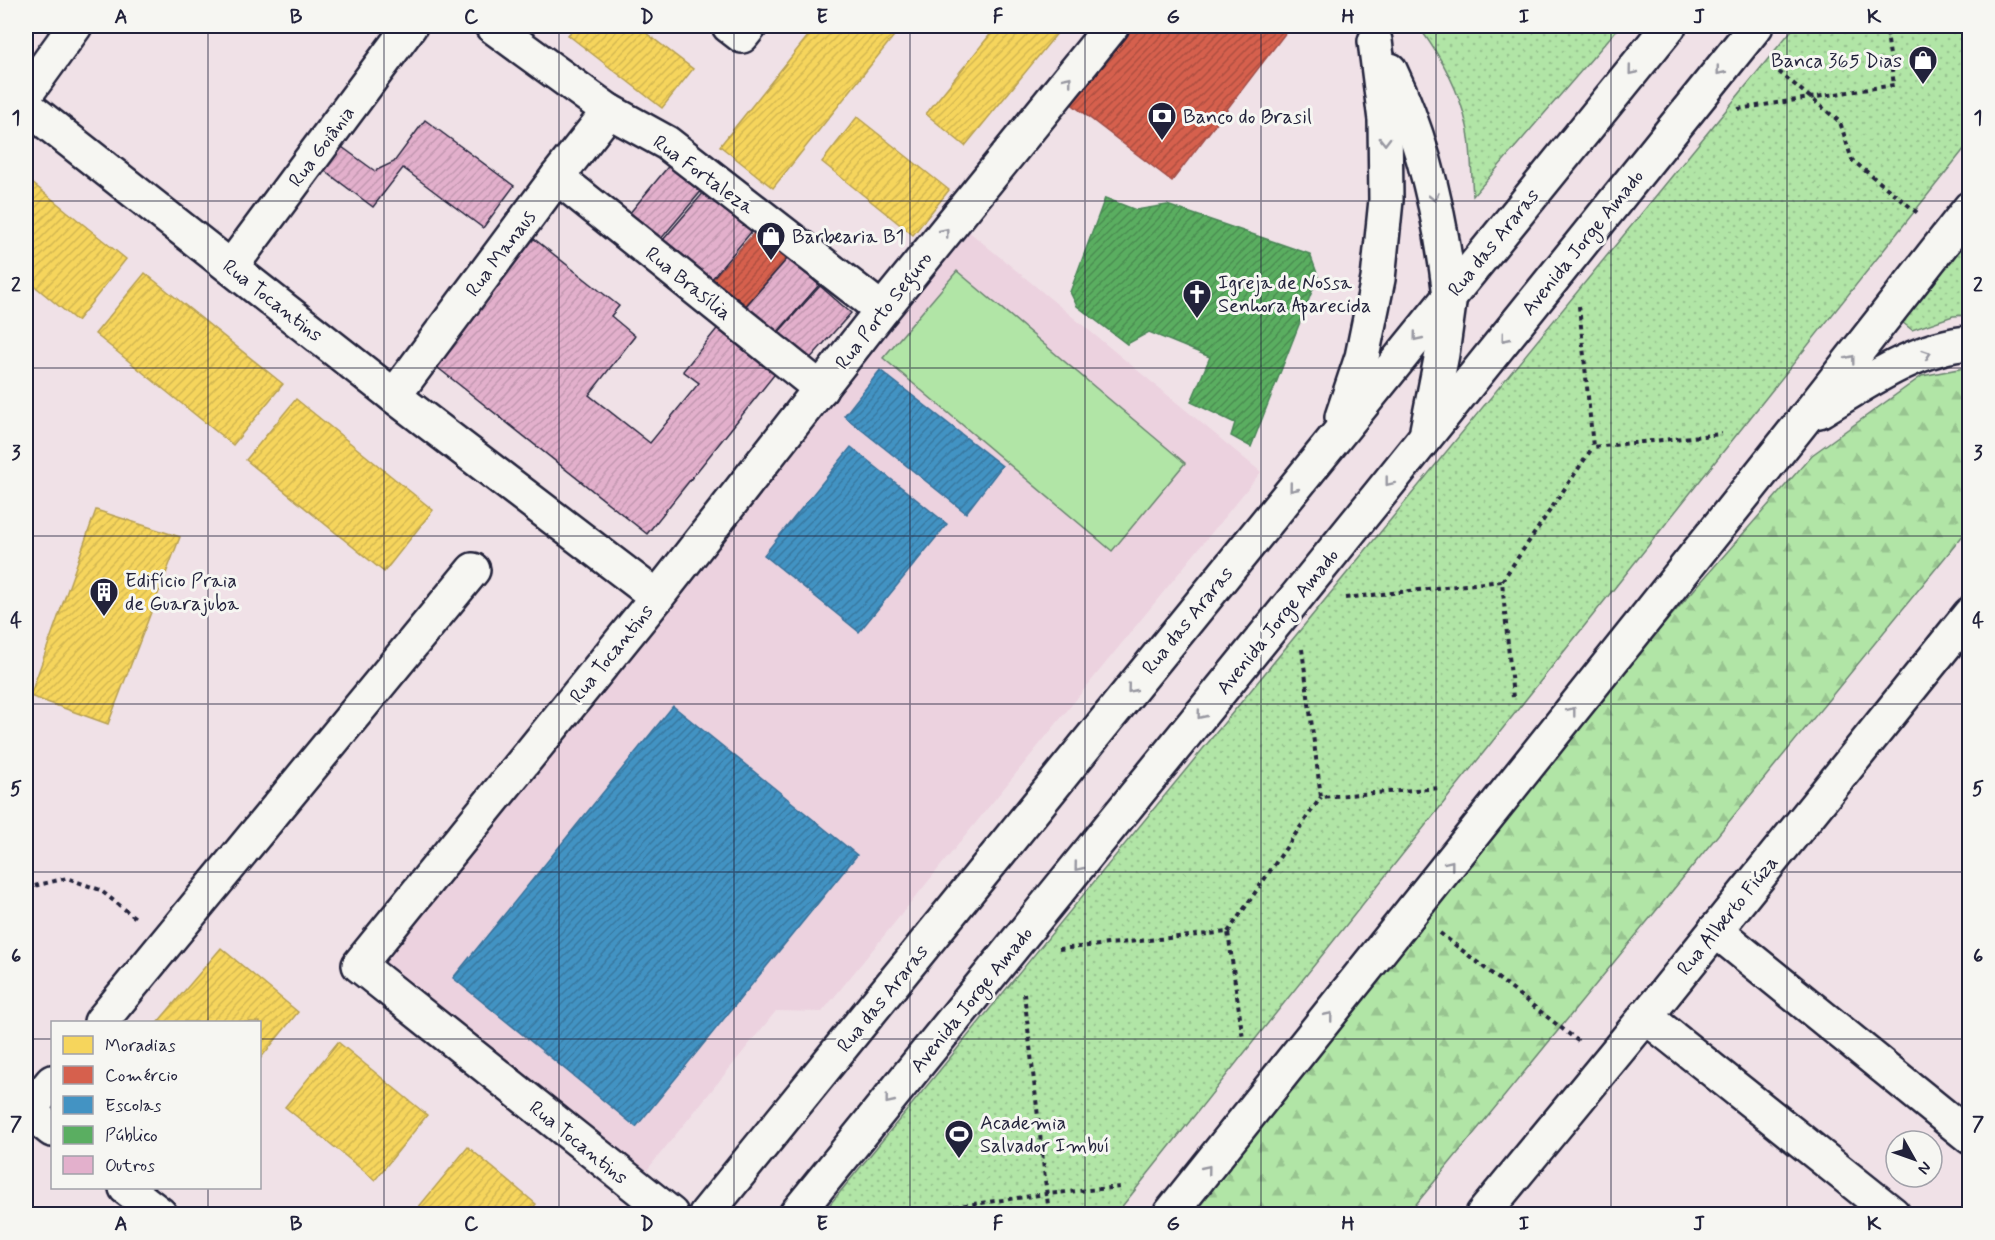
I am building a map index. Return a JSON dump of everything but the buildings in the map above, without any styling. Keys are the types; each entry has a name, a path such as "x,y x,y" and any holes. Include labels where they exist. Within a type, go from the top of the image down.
{"street":[{"path":"26,94 75,26"},
{"name":"Rua Goiânia","path":"231,267 410,26"},
{"name":"Rua Fortaleza","path":"492,26 609,111 667,143 882,310"},
{"name":"Rua Porto Seguro","path":"657,597 882,310 1112,26"},
{"name":"Rua das Araras","path":"706,1215 1669,26"},
{"path":"1371,33 1391,73 1413,127 1434,192 1443,241 1450,296 1442,354 1426,436"},
{"path":"1337,434 1364,346 1378,279 1386,200 1384,120 1371,33"},
{"name":"Avenida Jorge Amado","path":"799,1213 1749,34"},
{"name":"Rua Tocantins","path":"26,106 394,396 657,597 359,965 670,1215"},
{"name":"Rua Manaus","path":"394,396 609,111"},
{"name":"Rua Brasília","path":"557,177 821,389"},
{"path":"1170,1215 1970,208"},
{"path":"1802,422 1886,371 1925,354 1970,343"},
{"path":"104,1021 473,570"},
{"name":"Rua Alberto Fiúza","path":"1483,1215 1970,614"},
{"path":"1715,930 1970,1137"},
{"path":"1645,1016 1893,1215"},
{"path":"35,1117 51,1084"},
{"path":"127,1189 160,1215"}],"path":[{"path":"1735,110 1894,85 1886,26"},
{"path":"1749,34 1811,98 1840,122 1852,160 1947,236"},
{"path":"1513,698 1502,581 1593,447 1578,302"},
{"path":"1593,447 1722,434"},
{"path":"1336,598 1502,581"},
{"path":"1243,1039 1228,932 1321,797 1301,642"},
{"path":"1321,797 1441,789"},
{"path":"26,888 67,878 100,890 167,943"},
{"path":"1413,911 1607,1064"},
{"path":"1050,950 1228,932"},
{"path":"1023,984 1049,1215"},
{"path":"901,1215 1046,1194 1121,1187"}],"shaded area":[{"path":"967,230 1261,472 822,1012 776,1011 643,1175 376,965"}],"green space":[{"path":"1418,26 1620,26 1473,196 1470,143 1464,112 1448,73"},
{"path":"1795,26 1969,26 1969,143 1116,1214 822,1214"},
{"path":"1969,228 1969,315 1953,316 1912,330 1902,322 1902,312"},
{"path":"957,271 1185,463 1112,551 883,358"},
{"path":"1969,367 1969,528 1408,1214 1179,1214 1413,911 1812,455 1922,376"}],"place":[{"name":"Banca 365 Dias","path":"1923,86"},
{"name":"Banco do Brasil","path":"1162,142"},
{"name":"Barbearia B1","path":"771,262"},
{"name":"Igreja de Nossa Senhora Aparecida","path":"1197,320"},
{"name":"Edifício Praia de Guarajuba","path":"104,618"},
{"name":"Academia Salvador Imbuí","path":"959,1160"}]}
